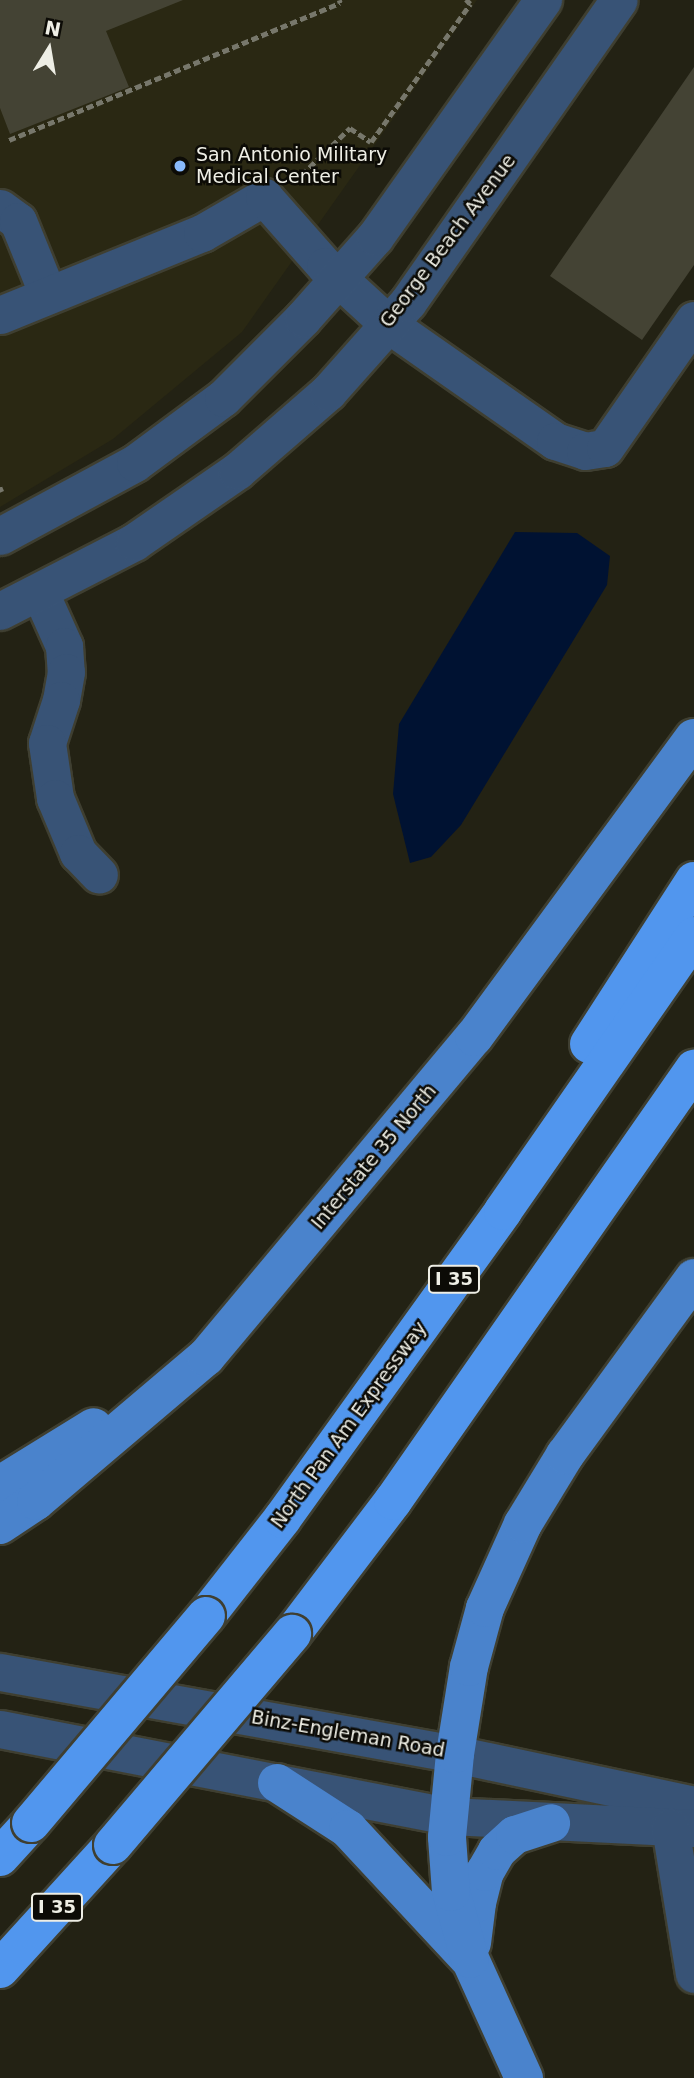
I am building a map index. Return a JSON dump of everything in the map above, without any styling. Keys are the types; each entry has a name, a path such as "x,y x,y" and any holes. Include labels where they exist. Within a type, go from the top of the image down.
{"highway":[{"path":"282,1519 694,881"},
{"name":"North Pan Am Expressway","path":"0,1857 206,1616 282,1519 511,1200 694,936"},
{"name":"I 35","path":"0,1969 113,1845 292,1634 393,1501 694,1069"}],"main road":[{"name":"Interstate 35 North","path":"0,1525 36,1501 206,1357 474,1037 694,738"},
{"path":"524,2078 470,1959 452,1892 447,1837 455,1754 469,1667 485,1608 523,1524 565,1455 694,1278"},
{"path":"0,1485 206,1357"},
{"path":"277,1783 348,1829 470,1959"},
{"path":"470,1959 477,1903 485,1872 495,1855 515,1835 551,1823"}],"street":[{"path":"0,536 135,463 223,398 375,237 543,0"},
{"name":"George Beach Avenue","path":"0,611 134,542 237,471 328,392 388,324 481,201 619,0"},
{"path":"0,315 202,233 264,197 339,278 388,324 555,441 585,451 605,448 694,320"},
{"path":"0,208 18,221 48,295"},
{"path":"47,608 64,646 66,672 61,700 47,743 55,797 78,853 99,875"},
{"name":"Binz-Engleman Road","path":"0,1672 455,1754 686,1820"},
{"path":"0,1729 450,1816 551,1823 686,1820 694,1974"}],"path":[{"path":"9,140 340,3 339,0"},
{"path":"291,187 350,128 371,142 470,4 466,0"}],"shaded area":[{"name":"San Antonio Military Medical Center","path":"0,0 477,0 242,332 113,439 0,507"}],"water":[{"path":"515,532 577,533 610,556 607,585 461,825 431,857 410,863 393,794 399,724"}],"building":[{"path":"0,0 183,0 106,31 129,87 10,134 0,108"},
{"path":"694,67 694,265 642,340 550,276"}],"place":[{"name":"San Antonio Military Medical Center","path":"180,166"}]}
